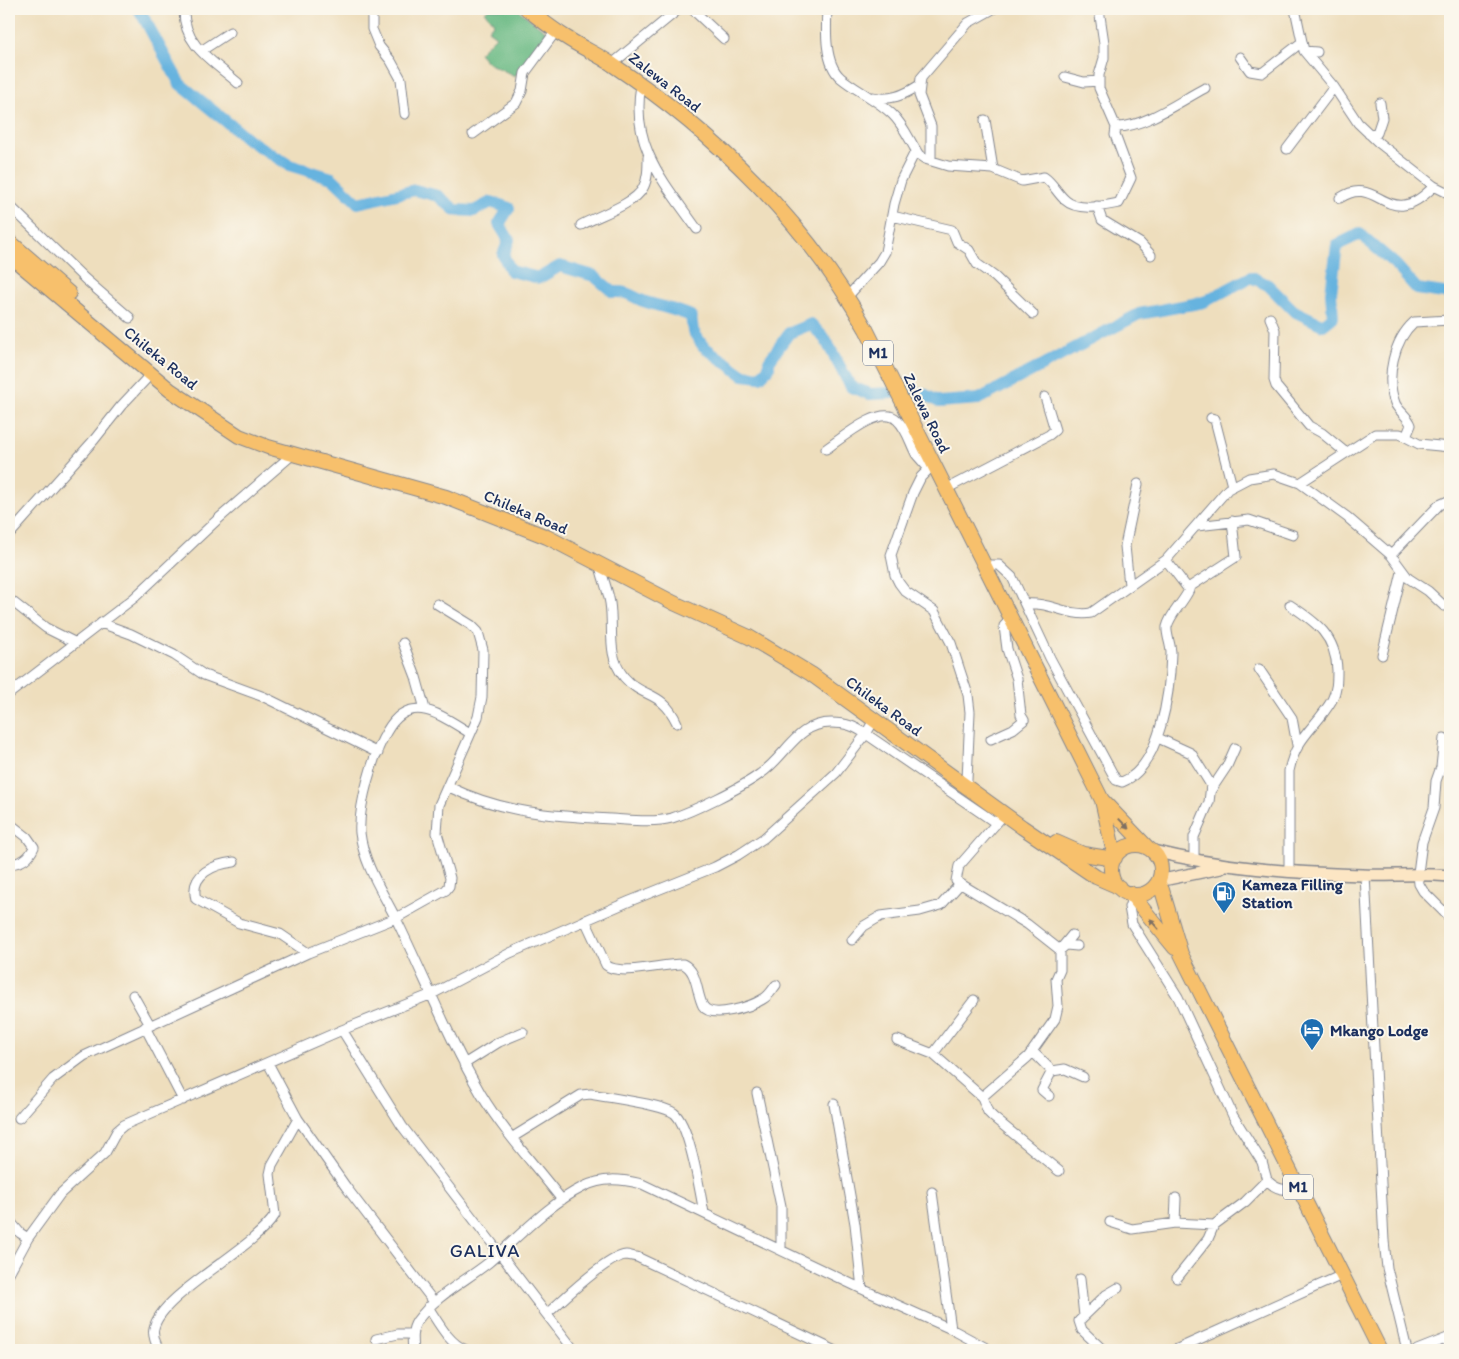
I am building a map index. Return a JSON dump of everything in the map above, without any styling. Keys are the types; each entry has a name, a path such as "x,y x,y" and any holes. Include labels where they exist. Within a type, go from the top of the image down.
{"highway":[{"name":"Zalewa Road","path":"527,9 556,31 612,64 678,113 747,173 818,252 848,296 931,467 946,489 1102,800 1114,858"},
{"name":"Chileka Road","path":"9,241 196,409 239,436 293,454 446,497 546,537 600,566 749,637 778,653 874,720 1000,819 1022,827 1096,877 1127,893"},
{"name":"Chileka Road","path":"9,255 154,371"},
{"path":"154,371 243,429 270,439 455,494 550,532 638,578 750,630 817,670 1008,811 1065,847 1083,854 1114,858 1126,847 1137,845 1150,849"},
{"name":"Zalewa Road","path":"1102,800 1150,849"},
{"name":"M1","path":"1150,849 1161,865 1158,881 1181,954 1380,1350"},
{"name":"M1","path":"1114,858 1112,871 1127,893 1181,954"},
{"path":"1127,893 1146,892 1158,881"}],"main road":[{"path":"1150,849 1230,867 1289,872 1365,875 1418,873 1450,876"},
{"path":"1158,881 1230,867"}],"street":[{"path":"184,9 184,20 188,36 201,51 238,83"},
{"path":"372,9 372,29 375,38 401,79 405,114"},
{"path":"612,64 679,9"},
{"path":"692,9 724,39"},
{"path":"827,9 826,31 835,71 841,78 870,96 900,122 920,155 931,161 948,166 993,169 1022,181 1044,177 1071,205 1096,206 1119,204 1131,178 1115,135 1116,127 1099,88 1104,58 1104,43 1099,9"},
{"path":"931,161 931,126 918,86 921,78 968,24 993,9"},
{"path":"1295,9 1304,51 1334,87 1358,123 1434,186 1450,194"},
{"path":"473,134 516,103 522,91 524,72 556,31"},
{"path":"201,51 230,32"},
{"path":"1240,57 1250,71 1262,73 1302,42"},
{"path":"1304,51 1317,52"},
{"path":"1066,77 1084,82 1099,81"},
{"path":"581,225 632,200 640,193 647,177 648,157 640,129 638,102 641,85"},
{"path":"870,96 882,99 901,96 918,86"},
{"path":"1287,150 1334,87"},
{"path":"1116,127 1128,128 1204,88"},
{"path":"1369,134 1378,133 1382,118 1380,103"},
{"path":"985,120 993,169"},
{"path":"848,296 874,268 885,252 901,180 916,150"},
{"path":"648,157 698,229"},
{"path":"1340,198 1350,191 1363,190 1396,206 1402,206 1422,197 1434,186"},
{"path":"9,205 85,279 130,318"},
{"path":"1096,206 1102,220 1140,243 1150,255"},
{"path":"892,216 952,230 957,242 969,250 977,264 995,277 1033,314"},
{"path":"1270,318 1275,330 1274,380 1276,386 1309,426 1322,433 1345,452"},
{"path":"1406,436 1411,425 1395,404 1392,380 1393,356 1414,322 1450,320"},
{"path":"9,535 154,371"},
{"path":"946,489 1049,436 1055,430 1045,397"},
{"path":"826,450 865,423 879,415 887,414 897,419 916,454 931,467 921,477 913,493 892,547 891,560 900,584 906,591 934,611 951,643 968,695 970,712 967,780"},
{"path":"1212,418 1216,424 1232,486"},
{"path":"1300,483 1375,434 1396,433 1406,436 1418,444 1450,447"},
{"path":"9,694 158,577 217,520 293,454"},
{"path":"1025,604 1038,603 1082,615 1091,613 1128,585 1166,560 1220,497 1232,486 1249,478 1274,474 1300,483 1391,554 1402,572 1444,606 1450,604"},
{"path":"1128,585 1125,546 1138,484"},
{"path":"1391,554 1440,504 1450,500"},
{"path":"9,520 16,526"},
{"path":"1197,526 1249,520 1293,535"},
{"path":"1188,588 1236,557 1232,521"},
{"path":"985,565 999,565 1006,569 1025,604 1050,658 1116,780 1124,782 1138,773 1158,738 1170,686 1170,645 1167,628 1188,593 1188,588 1166,560"},
{"path":"600,566 611,613 612,652 619,670 629,682 668,706 677,723"},
{"path":"1382,655 1402,572"},
{"path":"9,599 46,628 74,642"},
{"path":"18,1118 53,1079 84,1056 308,953 396,918 446,890 449,886 450,878 437,833 439,805 449,787 481,708 482,640 471,625 437,604"},
{"path":"1289,872 1289,771 1297,745 1332,700 1337,686 1336,656 1331,642 1311,619 1290,605"},
{"path":"992,739 1013,730 1024,720 1021,715 1018,678 1005,638 1004,626 1011,619"},
{"path":"101,623 131,634 174,655 204,675 264,697 378,753"},
{"path":"402,643 416,677 425,709"},
{"path":"1259,669 1292,718 1297,745"},
{"path":"470,733 450,720 425,709 410,710 400,714 392,722 384,736 378,753 362,804 361,836 374,876 396,918 464,1064 482,1096 562,1200"},
{"path":"9,1273 28,1238 60,1194 84,1170 105,1153 117,1131 131,1122 342,1030 432,994 510,953 585,920 715,867 751,846 770,832 836,773 866,734 874,720"},
{"path":"449,787 486,803 551,816 641,821 670,818 759,775 772,765 804,729 814,725 843,723 866,734 1000,819 959,866 956,881 1027,924 1061,948 1077,946"},
{"path":"1158,738 1191,753 1209,782 1211,790 1209,802 1194,837 1194,860"},
{"path":"1444,738 1446,765 1436,781 1434,808 1422,842 1418,884 1450,918"},
{"path":"1211,790 1227,766 1235,748"},
{"path":"9,823 27,837 34,847 26,859 18,863 9,864"},
{"path":"234,862 220,864 201,874 195,891 196,899 239,924 280,934 308,953"},
{"path":"1365,875 1384,1241 1387,1268 1407,1350"},
{"path":"852,940 864,926 882,916 920,912 941,905 960,884"},
{"path":"1127,893 1132,924 1178,997 1233,1116 1262,1162 1267,1180 1281,1190 1299,1189"},
{"path":"585,920 609,968 620,970 684,964 690,969 704,1006 711,1010 728,1012 748,1006 768,996 776,985"},
{"path":"982,1097 1033,1052 1048,1031 1058,1012 1056,979 1060,970 1061,948 1072,935"},
{"path":"132,995 183,1100"},
{"path":"933,1054 974,1000"},
{"path":"342,1030 402,1126 574,1350"},
{"path":"464,1064 498,1042 523,1032"},
{"path":"898,1040 933,1054 982,1097 988,1112 993,1117 1058,1171"},
{"path":"1033,1052 1052,1071 1065,1070 1083,1076"},
{"path":"268,1063 298,1119 431,1304 454,1342 459,1348 466,1350"},
{"path":"1049,1096 1042,1090 1052,1071"},
{"path":"757,1093 781,1206 781,1249"},
{"path":"513,1136 581,1095 592,1094 665,1109 677,1116 688,1141 704,1213"},
{"path":"834,1104 855,1224 862,1289"},
{"path":"159,1350 154,1339 154,1328 166,1308 250,1240 275,1215 270,1174 272,1165 298,1119"},
{"path":"413,1350 412,1334 416,1323 431,1304 499,1253 562,1200 584,1186 604,1179 624,1180 642,1184 950,1329 985,1349"},
{"path":"1177,1278 1208,1239 1214,1225 1245,1202 1267,1180"},
{"path":"932,1192 950,1329"},
{"path":"1175,1223 1176,1198"},
{"path":"9,1220 20,1233 28,1238"},
{"path":"1110,1222 1132,1228 1153,1228 1175,1223 1214,1225"},
{"path":"547,1314 572,1290 614,1259 626,1255 637,1258 834,1350"},
{"path":"1175,1350 1342,1275"},
{"path":"1080,1280 1084,1316"},
{"path":"1103,1350 1079,1326 1079,1321 1106,1295 1118,1288"},
{"path":"376,1339 398,1334 412,1334"},
{"path":"1417,1350 1450,1337"}],"green space":[{"path":"488,9 517,9 547,32 549,38 515,76 488,63 479,53 496,36 488,30 494,23 485,12"}],"waterway":[{"path":"139,9 180,84 249,140 289,165 332,178 358,203 415,190 438,196 455,210 474,211 491,202 509,208 499,224 509,240 503,255 511,271 539,278 560,266 594,276 613,292 629,294 643,301 691,316 693,331 703,346 743,375 760,377 769,368 769,361 789,333 811,324 825,339 851,387 870,394 892,393"},
{"path":"903,390 924,394 939,402 979,399 1139,314 1204,302 1251,277 1268,285 1294,311 1323,325 1333,317 1331,293 1337,245 1360,234 1395,264 1417,289 1450,294"}],"place":[{"name":"Kameza Filling Station","path":"1224,914"},
{"name":"Mkango Lodge","path":"1312,1051"}],"district":[{"name":"GALIVA","path":"485,1250"}]}
